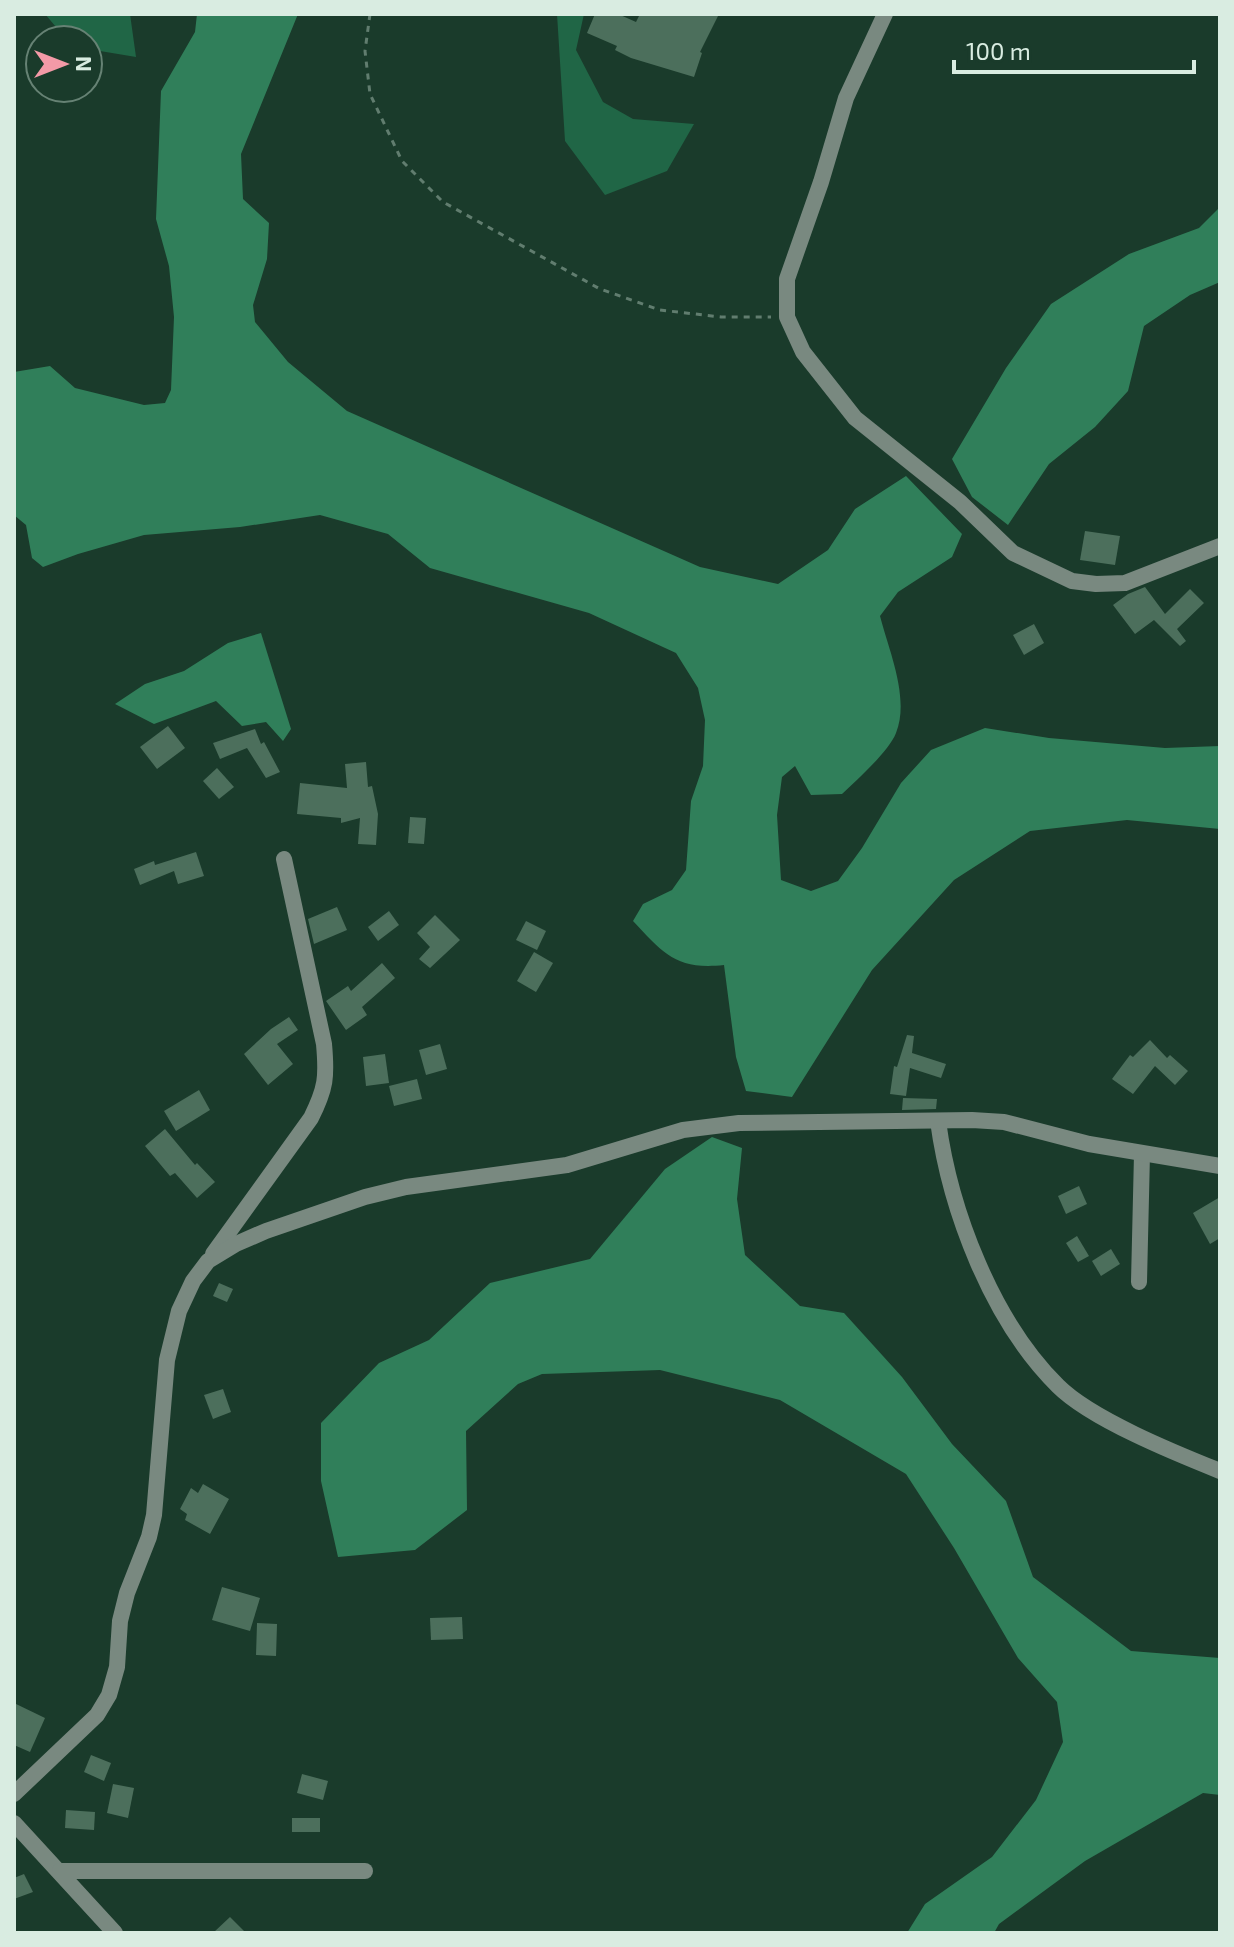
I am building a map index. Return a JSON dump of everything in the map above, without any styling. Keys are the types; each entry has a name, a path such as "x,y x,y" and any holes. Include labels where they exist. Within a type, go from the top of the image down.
{"street":[{"path":"885,14 846,98 787,279 787,317 803,352 855,418 960,502 1013,553 1072,581 1125,583 1220,546"},
{"path":"14,1794 97,1715 109,1695 117,1667 120,1621 127,1593 149,1537 154,1515 167,1360 179,1311 193,1281 311,1118 324,1093 324,1044 284,859"},
{"path":"938,1121 947,1174 974,1251 1007,1319 1032,1357 1059,1387 1092,1411 1220,1471"},
{"path":"208,1261 266,1231 365,1197 436,1181 567,1165 683,1130 739,1123 1004,1122 1054,1137 1220,1166"},
{"path":"1139,1282 1142,1154"},
{"path":"14,1823 115,1933"},
{"path":"60,1871 365,1871"}],"path":[{"path":"370,14 365,51 370,94 402,161 443,202 600,289 660,310 721,317 787,317"}],"green space":[{"path":"45,14 130,14 136,57 104,52 104,24 53,24"},
{"path":"197,14 298,14 241,154 243,199 269,223 267,259 253,305 255,322 288,362 347,411 700,567 778,584 828,550 855,509 906,476 962,534 952,557 898,592 880,616 897,674 901,705 896,733 887,748 842,794 811,795 795,766 782,777 777,815 781,880 811,891 838,881 901,783 931,750 985,728 1049,738 1165,748 1220,746 1220,829 1127,820 1030,831 954,880 872,970 792,1097 746,1091 736,1057 724,965 682,962 663,951 633,921 643,904 672,890 686,870 691,801 703,766 705,720 698,688 676,653 589,613 430,568 388,534 320,515 240,527 144,535 43,567 32,558 26,525 14,515 14,372 50,366 75,388 144,405 165,403 171,390 174,317 169,266 156,219 161,91 195,32"},
{"path":"557,14 584,14 576,50 603,102 633,119 694,124 667,171 605,195 565,141"},
{"path":"1220,207 1220,282 1190,295 1144,326 1128,391 1095,427 1049,464 1008,525 972,497 952,459 1006,368 1051,304 1129,254 1199,228"},
{"path":"261,633 291,729 283,741 266,722 242,726 216,701 154,724 115,704 145,684 184,671 228,643"},
{"path":"712,1137 742,1148 737,1199 745,1255 800,1306 844,1313 902,1377 952,1444 1006,1501 1033,1577 1131,1651 1220,1658 1220,1795 1203,1793 1085,1861 999,1924 994,1933 907,1933 925,1904 992,1857 1036,1800 1063,1742 1057,1702 1018,1658 954,1548 906,1474 780,1400 660,1370 542,1374 518,1384 466,1431 467,1510 415,1550 338,1557 321,1481 321,1423 379,1363 429,1340 490,1283 590,1259 665,1169"}],"building":[{"path":"595,14 618,14 636,22 640,14 719,14 700,52 694,77 631,58 615,50 617,46 587,33"},
{"path":"1085,531 1120,536 1115,565 1080,560"},
{"path":"1145,587 1165,614 1190,589 1204,603 1177,629 1186,641 1180,646 1154,620 1135,634 1113,605"},
{"path":"1034,624 1044,643 1024,655 1013,635"},
{"path":"168,726 185,748 157,769 140,747"},
{"path":"255,729 280,772 266,778 247,748 220,759 213,743"},
{"path":"366,762 368,787 372,786 378,814 376,845 358,844 360,818 341,823 341,818 297,814 300,783 347,788 345,764"},
{"path":"217,768 234,787 219,799 203,781"},
{"path":"410,817 426,818 424,844 408,843"},
{"path":"196,852 204,876 178,884 174,871 140,885 134,869 154,861 155,865"},
{"path":"337,907 347,930 314,944 308,919"},
{"path":"389,911 399,925 378,941 368,927"},
{"path":"435,915 460,940 430,968 419,959 430,947 417,933"},
{"path":"526,921 546,931 537,950 516,940"},
{"path":"534,952 553,963 536,992 517,981"},
{"path":"382,963 395,978 362,1007 367,1015 346,1030 326,1001 348,986 351,991"},
{"path":"289,1017 298,1030 277,1044 293,1064 268,1085 244,1054"},
{"path":"907,1035 914,1036 912,1053 946,1064 941,1078 910,1068 906,1096 890,1094 894,1066 897,1067"},
{"path":"1150,1040 1167,1058 1170,1055 1188,1071 1175,1085 1155,1066 1133,1094 1112,1079 1130,1055 1133,1057"},
{"path":"440,1044 447,1069 426,1075 419,1050"},
{"path":"385,1054 389,1083 366,1086 363,1057"},
{"path":"417,1079 422,1099 394,1106 389,1086"},
{"path":"199,1090 210,1110 176,1131 164,1111"},
{"path":"903,1098 937,1099 936,1109 902,1110"},
{"path":"165,1129 195,1165 197,1163 215,1182 197,1198 175,1173 170,1176 145,1146"},
{"path":"1079,1186 1087,1204 1066,1214 1058,1196"},
{"path":"1220,1197 1220,1238 1210,1244 1193,1213"},
{"path":"1077,1236 1089,1256 1078,1262 1066,1243"},
{"path":"1111,1249 1120,1264 1101,1276 1092,1261"},
{"path":"219,1283 233,1289 227,1302 213,1296"},
{"path":"223,1389 231,1412 213,1419 204,1395"},
{"path":"203,1484 229,1499 210,1534 185,1520 187,1514 180,1509 191,1488 198,1493"},
{"path":"222,1587 260,1598 250,1631 212,1620"},
{"path":"462,1617 463,1639 431,1640 430,1618"},
{"path":"257,1623 277,1624 276,1656 256,1655"},
{"path":"14,1703 45,1718 30,1752 14,1745"},
{"path":"91,1755 111,1763 104,1781 84,1772"},
{"path":"302,1774 328,1781 323,1800 297,1793"},
{"path":"113,1784 134,1788 128,1818 107,1813"},
{"path":"66,1810 95,1812 94,1830 65,1828"},
{"path":"292,1818 320,1818 320,1832 292,1832"},
{"path":"24,1874 33,1892 14,1899 14,1878"},
{"path":"230,1917 246,1933 213,1933"}]}
